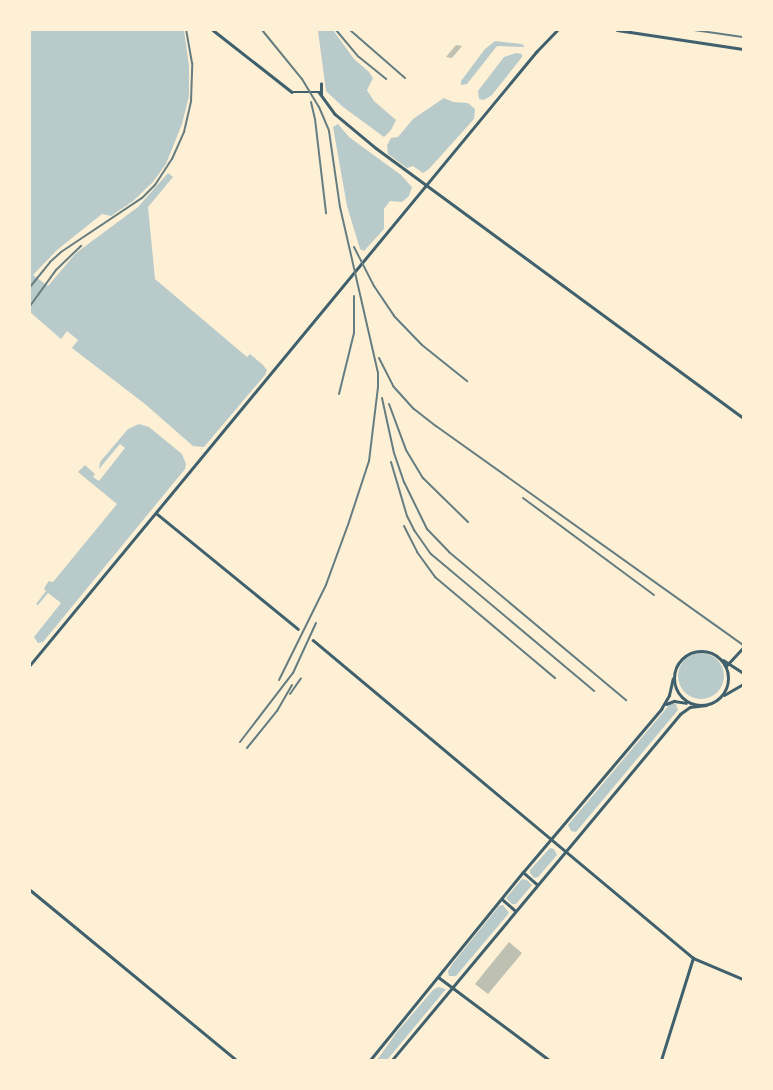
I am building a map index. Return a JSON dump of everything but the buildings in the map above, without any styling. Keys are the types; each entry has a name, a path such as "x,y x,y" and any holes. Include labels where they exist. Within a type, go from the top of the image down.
{"street":[{"path":"213,30 292,92 315,92 322,95 342,120 425,186 743,418"},
{"path":"30,665 536,52 557,30"},
{"path":"617,30 743,49"},
{"path":"321,84 322,95"},
{"path":"156,512 298,629"},
{"path":"313,640 693,958 743,979"},
{"path":"719,698 728,683 727,664 743,648"},
{"path":"370,1060 523,872 665,704 678,662 685,655 694,651 704,650 743,673"},
{"path":"673,678 678,694 691,703"},
{"path":"392,1060 680,714 690,707 706,705 743,684"},
{"path":"665,704 674,701 706,705"},
{"path":"523,872 538,884"},
{"path":"30,890 236,1060"},
{"path":"502,899 516,911"},
{"path":"661,1060 693,958"},
{"path":"438,977 549,1060"}],"shaded area":[{"path":"30,30 184,30 189,66 189,96 182,124 166,164 153,182 133,201 111,216 102,214 57,250 33,275 48,286 76,253 138,207 168,173 173,177 148,207 155,279 247,357 250,354 267,370 265,375 204,447 193,446 145,404 72,348 78,340 67,331 61,339 30,312"},
{"path":"333,30 354,59 373,78 367,90 374,101 396,120 391,130 384,137 343,107 326,91 318,31"},
{"path":"495,41 522,44 525,47 497,46 467,84 461,85 461,81 485,49"},
{"path":"516,53 522,54 522,57 492,95 484,100 479,99 478,91 504,57"},
{"path":"444,98 453,102 468,103 475,109 474,119 429,169 423,173 413,166 407,168 388,154 387,145 391,138 398,137 413,119"},
{"path":"338,124 349,137 401,175 412,187 409,196 402,202 390,201 384,209 384,229 364,251 360,249 347,206 333,127"},
{"path":"139,424 149,427 182,454 186,464 185,469 43,642 38,643 34,637 61,603 48,593 38,605 36,604 46,591 44,589 46,585 49,581 53,582 117,504 78,472 85,465 95,474 93,477 99,481 125,448 120,444 99,469 100,462 128,429"},
{"path":"701,653 714,657 720,663 724,676 720,689 714,695 701,699 688,695 682,689 678,676 682,663 688,657"},
{"path":"670,704 676,704 678,710 576,832 571,831 568,825"},
{"path":"550,848 554,849 557,855 538,877 534,878 530,870"},
{"path":"522,879 527,880 532,885 516,904 512,904 506,898"},
{"path":"503,905 509,913 456,976 449,976 448,971 453,963 499,906"},
{"path":"438,987 446,989 387,1060 377,1060 397,1032 433,990"}],"railway":[{"path":"30,287 50,262 61,252 142,198 155,185 172,159 184,132 191,101 192,63 186,30"},
{"path":"262,30 302,79 319,107 329,131 340,207 378,373 369,461 326,585 279,680"},
{"path":"336,30 359,57 386,79"},
{"path":"350,30 405,78"},
{"path":"694,30 743,37"},
{"path":"311,102 315,119 326,213"},
{"path":"30,306 56,270 81,246"},
{"path":"354,247 374,286 394,316 422,345 467,381"},
{"path":"339,394 354,333 354,296"},
{"path":"379,358 393,386 414,409 743,645"},
{"path":"382,398 394,453 404,482 427,529 449,552 626,700"},
{"path":"389,404 406,450 423,478 468,522"},
{"path":"391,462 407,516 414,530 431,554 594,691"},
{"path":"523,498 654,595"},
{"path":"404,526 417,552 435,577 555,678"},
{"path":"240,742 293,673 316,623"},
{"path":"290,694 301,678"},
{"path":"247,748 277,711 292,685"}]}
